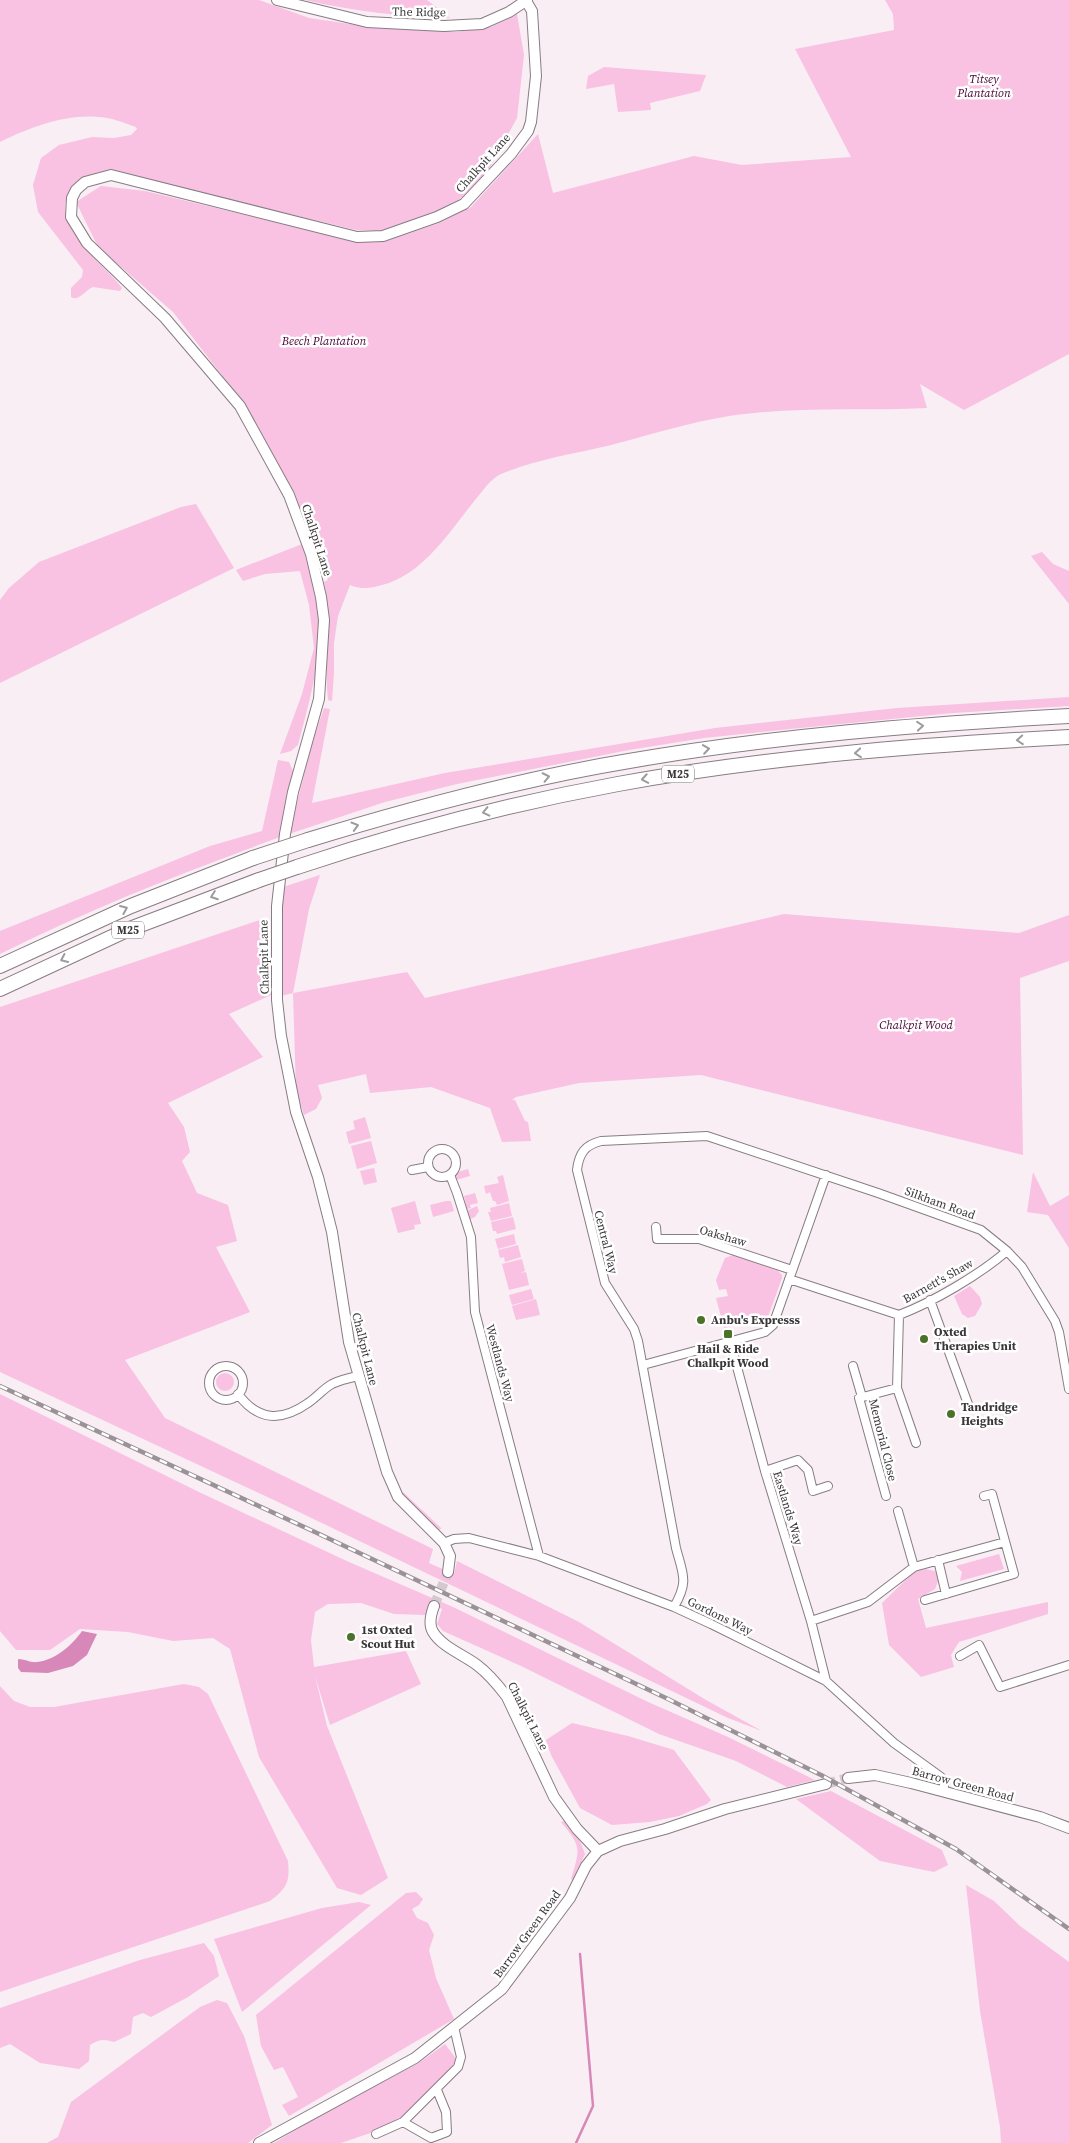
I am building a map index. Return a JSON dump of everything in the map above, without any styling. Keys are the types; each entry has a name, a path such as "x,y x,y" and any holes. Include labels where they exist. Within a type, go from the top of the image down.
{"highway":[{"name":"M25","path":"0,966 131,906 252,858 308,840 485,791 628,761 818,735 1069,716"},
{"name":"M25","path":"0,989 127,930 297,866 385,838 533,801 655,777 845,754 1069,737"}],"street":[{"name":"The Ridge","path":"277,0 368,22 444,26 482,24 509,12 526,0"},
{"name":"Chalkpit Lane","path":"444,1543 398,1497 391,1484 358,1376 343,1313 332,1232 324,1195 296,1112 281,1036 277,1000 276,906 285,834 293,792 319,699 324,620 322,597 311,554 289,495 240,406 165,318 87,242 71,217 72,198 84,182 111,175 357,237 383,236 437,217 464,204 511,154 528,131 531,122 536,76 532,11 526,0"},
{"name":"Central Way","path":"674,1607 685,1587 684,1579 676,1548 643,1365 634,1329 605,1283 577,1170 578,1159 590,1144 601,1141 707,1136 826,1175"},
{"path":"440,1149 449,1150 455,1158 456,1162 450,1176 439,1177 430,1172 428,1167 432,1153 440,1149"},
{"path":"412,1170 428,1167"},
{"path":"643,1365 765,1332 773,1325 826,1175"},
{"name":"Silkham Road","path":"826,1175 981,1230 1007,1251 1022,1267 1055,1321 1059,1332 1069,1390"},
{"name":"Westlands Way","path":"450,1176 471,1237 475,1312 524,1491 539,1556"},
{"name":"Oakshaw","path":"656,1227 658,1239 699,1239 792,1270"},
{"name":"Barnett's Shaw","path":"789,1279 899,1315 930,1300 994,1263 1007,1251"},
{"path":"930,1300 968,1404"},
{"path":"899,1315 897,1388 916,1443"},
{"name":"Eastlands Way","path":"730,1342 765,1471 811,1621 826,1681"},
{"path":"853,1366 862,1397"},
{"path":"223,1367 235,1369 242,1378 241,1389 238,1394 229,1400 215,1396 209,1387 210,1376 223,1367"},
{"path":"238,1394 256,1412 266,1416 276,1416 295,1411 309,1403 334,1382 358,1376"},
{"name":"Memorial Close","path":"886,1496 859,1398 897,1388"},
{"path":"765,1471 798,1460 808,1470 813,1491 828,1486"},
{"path":"925,1600 1014,1574 992,1494 984,1496"},
{"path":"898,1511 914,1567"},
{"name":"Gordons Way","path":"444,1543 454,1539 469,1538 539,1556 674,1607 826,1681 894,1742 941,1777 944,1791"},
{"path":"811,1621 868,1602 914,1567 1005,1542"},
{"path":"444,1543 450,1556 448,1572"},
{"path":"938,1560 946,1594"},
{"name":"Chalkpit Lane","path":"434,1606 430,1614 433,1632 439,1639 477,1665 496,1682 514,1713 554,1797 577,1829 598,1850"},
{"path":"960,1656 979,1645 1000,1687 1069,1665"},
{"name":"Barrow Green Road","path":"848,1778 876,1775 1040,1817 1069,1828"},
{"path":"598,1850 620,1841 665,1829 725,1809 826,1784"},
{"name":"Barrow Green Road","path":"259,2143 415,2058 502,1989 570,1898 586,1866 598,1850"},
{"path":"376,2134 403,2122 437,2090 458,2066 460,2057 454,2027"},
{"path":"403,2122 431,2138 447,2132 446,2112 437,2090"}],"green space":[{"path":"0,0 259,0 309,18 378,28 456,32 491,27 517,14 524,55 517,118 489,169 465,196 434,213 382,231 356,230 114,171 93,174 75,186 67,199 66,213 70,227 79,241 122,288 120,291 93,287 79,297 74,298 71,297 71,288 82,277 83,270 38,212 33,185 41,158 59,145 92,137 114,138 131,135 137,129 117,120 103,117 72,118 35,127 0,142"},
{"path":"305,0 427,0 450,18 377,13"},
{"path":"885,0 1069,0 1069,354 964,410 920,384 927,408 797,410 735,415 698,422 540,461 501,474 493,479 423,562 410,572 397,580 374,587 362,588 350,585 338,616 334,643 332,701 328,700 329,619 324,582 328,580 294,492 244,404 173,312 98,247 76,202 101,186 145,191 358,242 384,242 439,223 471,207 538,134 553,193 694,156 742,165 851,157 795,49 894,30 893,14"},
{"path":"604,67 706,75 700,91 650,103 651,110 618,112 614,84 586,89 588,76"},
{"path":"196,504 234,568 0,683 0,600 9,588 39,562 181,507"},
{"path":"302,544 318,602 319,645 314,679 298,745 291,751 280,754 302,694 314,648 309,605 300,571 265,574 243,581 236,570"},
{"path":"1042,552 1053,564 1069,571 1069,604 1031,556"},
{"path":"1069,697 1069,706 953,713 790,729 704,738 629,750 457,784 385,802 289,834 313,740 324,708 330,709 312,803 445,773 715,728 897,708"},
{"path":"278,760 289,762 293,771 280,837 138,891 0,954 0,931 210,846 262,831"},
{"path":"320,875 309,909 293,993 281,996 280,888"},
{"name":"Chalkpit Wood","path":"784,914 1019,933 1069,915 1069,961 1020,978 1023,1155 701,1075 579,1083 516,1097 512,1100 515,1100 525,1121 528,1122 531,1141 502,1142 490,1108 431,1087 370,1093 366,1074 318,1085 322,1098 316,1109 304,1115 296,1090 293,993 407,972 425,998"},
{"path":"263,919 271,995 229,1014 263,1057 168,1103 184,1127 190,1152 182,1161 197,1193 228,1205 237,1241 216,1247 250,1312 125,1360 165,1418 433,1549 429,1563 454,1574 457,1561 579,1622 706,1700 762,1731 728,1718 276,1501 0,1372 0,1007"},
{"path":"365,1117 371,1138 349,1144 346,1132 355,1129 353,1121"},
{"path":"371,1141 377,1163 357,1169 351,1146"},
{"path":"374,1168 377,1182 364,1185 360,1171"},
{"path":"468,1169 470,1176 456,1180 454,1173"},
{"path":"1033,1172 1050,1206 1069,1195 1069,1248 1048,1215 1027,1212"},
{"path":"503,1175 509,1201 497,1205 493,1201 490,1192 486,1194 484,1186 499,1183 497,1177"},
{"path":"475,1193 478,1203 470,1205 471,1208 467,1209 464,1196"},
{"path":"415,1201 421,1224 414,1225 415,1229 398,1233 391,1208"},
{"path":"451,1201 454,1211 433,1217 430,1205"},
{"path":"509,1203 512,1216 491,1221 488,1212 491,1212 490,1208"},
{"path":"477,1206 479,1211 475,1217 468,1220 466,1211"},
{"path":"513,1217 516,1229 497,1234 496,1231 493,1231 491,1222"},
{"path":"514,1234 516,1244 498,1249 495,1239"},
{"path":"518,1245 521,1257 505,1262 504,1257 500,1258 498,1250"},
{"path":"733,1255 777,1270 782,1275 782,1278 768,1317 724,1328 716,1298 728,1296 726,1289 719,1290 716,1280 725,1258"},
{"path":"522,1259 525,1271 520,1273 526,1272 529,1285 509,1290 502,1264"},
{"path":"970,1286 980,1297 982,1304 975,1316 968,1318 962,1314 954,1296"},
{"path":"531,1289 534,1299 512,1305 509,1295"},
{"path":"536,1299 540,1315 516,1320 512,1306"},
{"path":"221,1373 229,1373 234,1378 232,1389 221,1391 216,1386 216,1378"},
{"path":"0,1394 201,1493 349,1562 453,1607 648,1702 728,1737 815,1780 787,1787 736,1761 659,1734 521,1666 443,1631 437,1624 442,1609 429,1603 426,1615 394,1614 361,1603 328,1604 315,1612 311,1640 314,1667 406,1651 421,1684 330,1725 315,1676 327,1726 388,1878 361,1895 337,1888 259,1757 230,1649 213,1638 173,1641 128,1632 80,1629 50,1650 16,1650 0,1631"},
{"path":"403,1492 441,1529 438,1530 401,1494"},
{"path":"999,1554 1004,1569 960,1581 962,1572 956,1566"},
{"path":"926,1569 935,1571 939,1579 935,1589 918,1599 926,1628 1048,1602 1048,1614 959,1642 951,1655 954,1667 921,1677 889,1645 882,1603 914,1572"},
{"path":"184,1684 199,1687 208,1694 288,1861 288,1879 284,1888 270,1901 0,1992 0,1686 14,1701 30,1707 54,1707"},
{"path":"572,1723 628,1736 674,1750 711,1800 707,1804 679,1816 650,1822 612,1825 580,1808 551,1755 546,1740"},
{"path":"831,1791 942,1850 948,1865 934,1872 880,1861 796,1799"},
{"path":"564,1821 580,1841 585,1854 573,1881 571,1879 577,1849 573,1837 561,1822"},
{"path":"966,1885 994,1901 1020,1926 1069,1962 1069,2143 1001,2143 1000,2127 980,2011"},
{"path":"416,1892 423,1899 419,1905 412,1909 417,1918 428,1923 434,1935 429,1950 436,1978 454,2019 289,2116 282,2105 298,2097 283,2067 274,2070 261,2046 256,2015 406,1893"},
{"path":"359,1902 371,1905 242,2012 214,1939 322,1908"},
{"path":"204,1943 214,1956 219,1976 188,1997 151,2017 143,2013 133,2017 131,2034 114,2042 102,2040 90,2045 89,2061 79,2069 40,2063 10,2044 0,2048 0,2008 140,1960"},
{"path":"217,2000 227,2003 244,2036 272,2125 248,2143 47,2143 58,2137 71,2102 200,2007"},
{"path":"445,2044 457,2060 416,2108 379,2130 341,2143 274,2143 324,2113 419,2063"}],"shaded area":[{"path":"82,1631 97,1634 87,1655 73,1666 48,1673 21,1672 18,1668 18,1659 37,1662 57,1655"}],"waterway":[{"path":"576,2143 593,2106 580,1954"}],"tunnel":[{"path":"434,1606 448,1572"},
{"path":"826,1784 848,1778"}],"railway":[{"path":"0,1386 668,1699 821,1775 956,1849 1069,1929"}],"place":[{"name":"Anbu's Expresss","path":"701,1320"},
{"name":"Hail & Ride Chalkpit Wood","path":"728,1334"},
{"name":"Oxted Therapies Unit","path":"924,1339"},
{"name":"Tandridge Heights","path":"951,1414"},
{"name":"1st Oxted Scout Hut","path":"351,1637"}],"park label":[{"name":"Titsey Plantation","path":"984,86"},
{"name":"Beech Plantation","path":"324,341"}]}
